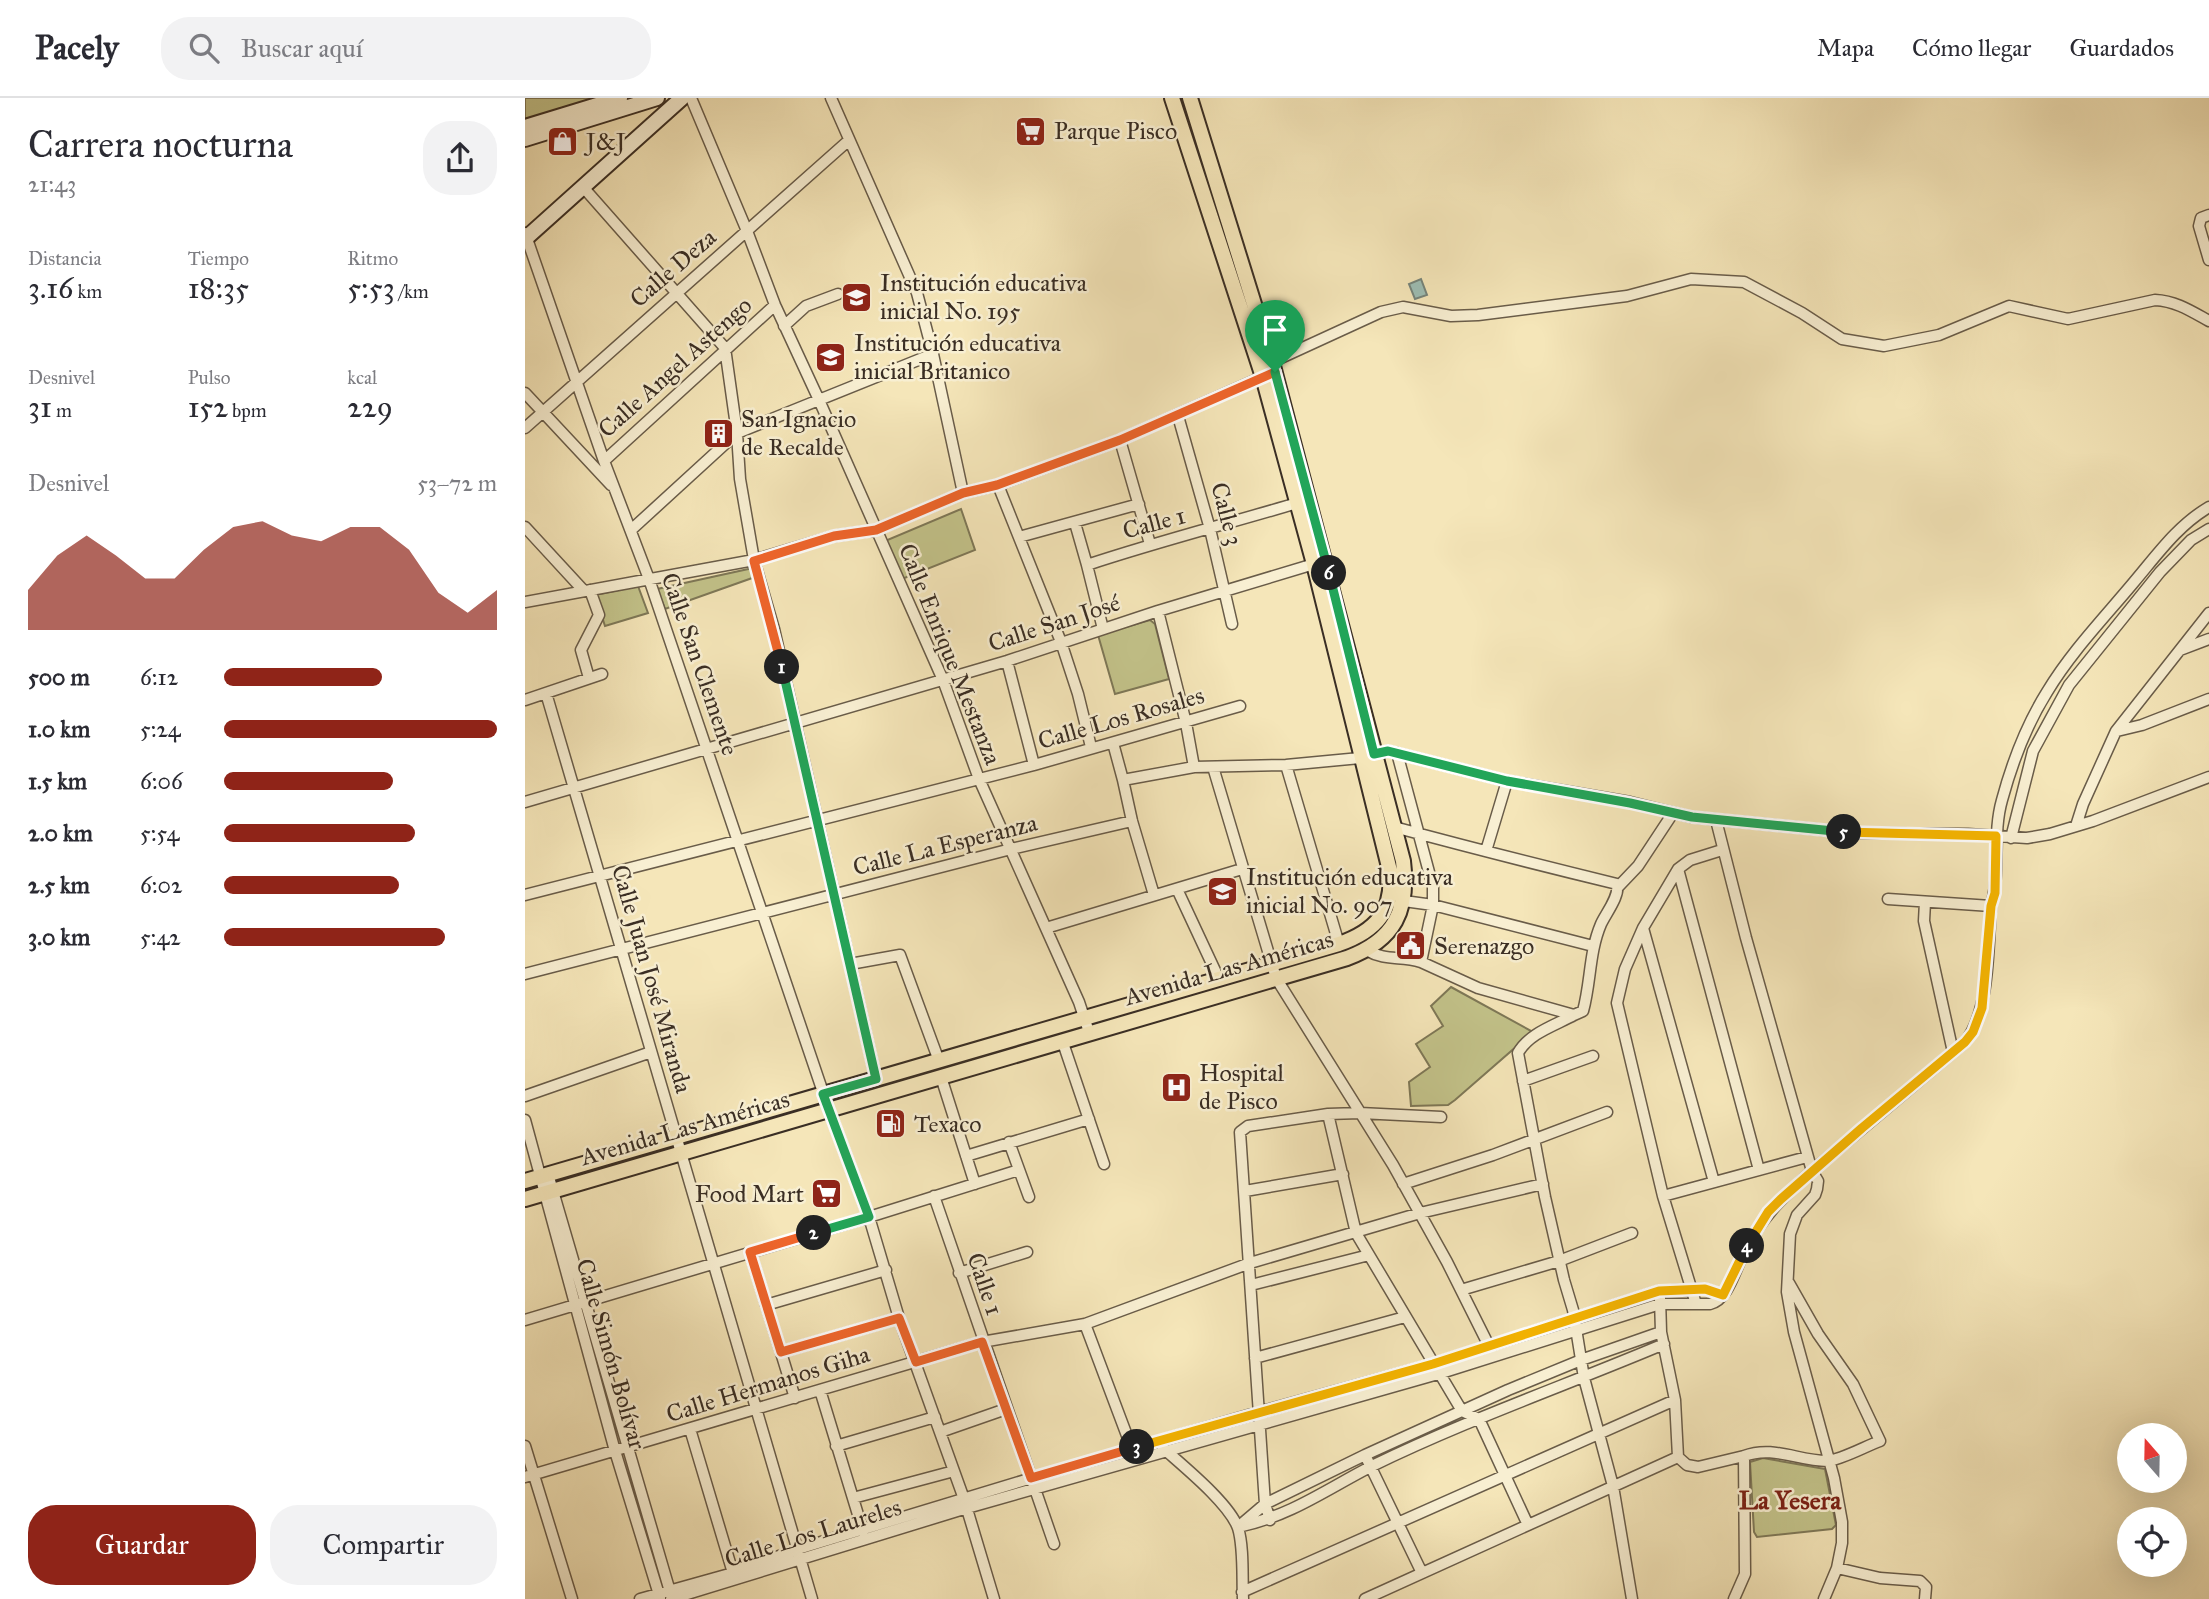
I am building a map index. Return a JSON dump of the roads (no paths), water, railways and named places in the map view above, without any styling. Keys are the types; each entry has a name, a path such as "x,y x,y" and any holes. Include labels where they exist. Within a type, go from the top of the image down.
{"main road":[{"path":"525,127 620,98"},
{"path":"525,139 657,98"},
{"path":"526,237 682,98"},
{"name":"Avenida Las Américas","path":"525,1199 1062,1040 1087,1025 1219,979 1358,937 1375,924 1386,908 1390,871 1369,781 1367,756 1328,572 1270,370 1172,98"},
{"name":"Avenida Las Américas","path":"1190,98 1250,314"},
{"name":"Avenida Las Américas","path":"525,1181 939,1061 1276,978 1366,950 1388,933 1400,915 1404,901 1404,869 1394,827 1367,756 1297,503 1270,370"},
{"path":"902,1072 906,1087"}],"street":[{"name":"Calle Enrique Mestanza","path":"691,98 775,305 943,680 979,779 1087,1025"},
{"path":"831,98 917,293 963,493"},
{"name":"Calle Deza","path":"525,428 848,141"},
{"path":"583,187 725,348 737,433 740,480 754,561 774,629 876,1079"},
{"path":"2209,215 2201,218 2199,226 2209,260"},
{"name":"Calle San Clemente","path":"526,237 604,461 649,579 823,1094 869,1217 899,1318 965,1503 995,1599"},
{"path":"525,602 754,561 834,536 876,530 963,493 997,485 1178,416 1381,312 1403,307 1451,316 1478,316 1627,296 1691,279 1744,282 1802,313 1842,339 1884,346 1939,335 2009,306 2068,319 2165,300 2175,302 2209,321"},
{"path":"784,326 806,306 838,294"},
{"name":"Calle Angel Astengo","path":"604,461 775,305"},
{"path":"631,530 737,433 933,354"},
{"path":"525,393 616,491"},
{"name":"Calle 3","path":"1178,416 1210,529 1232,624"},
{"path":"1120,440 1150,544"},
{"path":"997,485 1061,642 1091,747"},
{"name":"Calle 1","path":"1087,565 1150,544 1297,503"},
{"path":"1019,537 1139,504"},
{"path":"799,1554 863,1531 1260,1423 1576,1325 1660,1304 1714,1303 1723,1295 1764,1218 1812,1171 1965,1042 1978,1022 1991,906 1995,893 1996,836 2001,803 2013,765 2046,693 2076,652 2169,539 2209,507"},
{"path":"1075,523 1103,629"},
{"path":"525,527 587,591 599,615 582,650 589,678"},
{"path":"2011,838 2033,751 2069,685 2160,572 2191,540 2209,529"},
{"name":"Calle San José","path":"525,802 1007,661 1158,611 1314,564"},
{"path":"1158,611 1194,767"},
{"path":"2077,826 2083,804 2116,731 2180,650 2207,621"},
{"path":"2180,650 2209,639"},
{"path":"1007,661 1034,765"},
{"path":"525,700 602,674"},
{"name":"Calle Juan José Miranda","path":"546,693 812,1599"},
{"path":"2116,731 2209,699"},
{"name":"Calle Los Rosales","path":"525,895 1034,765 1240,706"},
{"path":"1114,743 1132,821 1154,895"},
{"path":"1123,780 1194,767 1286,765 1367,756 1385,751 1507,781 1716,820 1853,833 2011,838 2037,837 2077,826 2209,777"},
{"path":"1397,753 1433,887 1433,905 1421,962"},
{"path":"1286,765 1339,944"},
{"path":"1213,767 1276,978 1420,1213 1492,1351"},
{"path":"1486,851 1507,781"},
{"path":"1632,1599 1613,1486 1584,1378 1576,1325 1559,1261 1518,1052 1524,1044 1583,1010 1593,946 1618,887 1638,866 1674,813"},
{"path":"1716,820 1807,1157 1818,1181 1815,1195 1797,1215 1790,1234 1787,1292 1794,1332 1829,1461 1842,1522 1842,1543 1837,1568 1823,1599"},
{"name":"Calle La Esperanza","path":"525,974 1011,849 1132,821"},
{"path":"1394,827 1617,884 1618,887"},
{"path":"1696,1304 1663,1196 1617,1003 1625,969 1643,928 1678,869 1690,860 1722,850"},
{"path":"1046,928 1242,869"},
{"path":"1678,869 1759,1170"},
{"path":"1177,889 1219,979"},
{"path":"1888,900 1991,906"},
{"path":"1404,901 1433,905 1593,946"},
{"path":"1926,902 1924,921 1954,1052"},
{"path":"1643,928 1714,1182"},
{"path":"1366,950 1382,958 1421,962 1478,988 1574,1015"},
{"path":"850,964 900,956 939,1061"},
{"path":"1062,1040 1104,1164"},
{"path":"525,1096 652,1052"},
{"path":"1523,1081 1593,1056"},
{"path":"940,1077 975,1184"},
{"path":"1403,1184 1493,1155 1607,1112"},
{"path":"1328,1114 1356,1233 1462,1412 1479,1419 1528,1525"},
{"path":"1270,1520 1265,1504 1240,1132 1248,1126 1328,1114 1441,1117"},
{"path":"966,1156 1089,1119"},
{"name":"Calle Simón Bolívar","path":"525,1120 549,1192 580,1304 615,1451 659,1596"},
{"path":"1009,1142 1029,1197"},
{"path":"1663,1196 1807,1157"},
{"path":"525,1320 1019,1170"},
{"path":"1245,1191 1343,1174"},
{"name":"Calle Hermanos Giha","path":"530,1475 982,1342 1085,1324 1250,1263 1420,1213 1543,1184"},
{"name":"Calle 1","path":"934,1196 982,1342 1054,1544"},
{"path":"1461,1290 1559,1261 1632,1233"},
{"path":"750,1252 795,1398"},
{"path":"959,1273 1027,1252"},
{"path":"1251,1285 1369,1255"},
{"path":"766,1305 886,1270"},
{"path":"1659,1291 1661,1332 1675,1399 1678,1457 1687,1465 1698,1466 1755,1451 1829,1461 1880,1441 1880,1438 1853,1384 1805,1314 1787,1278"},
{"path":"1576,1325 1659,1291 1705,1289 1723,1295"},
{"name":"Calle Simón Bolívar","path":"580,1304 627,1447 671,1597"},
{"path":"1255,1358 1405,1317"},
{"path":"781,1352 899,1318"},
{"path":"1085,1324 1132,1449"},
{"path":"1238,1527 1265,1504 1365,1455 1581,1360 1661,1332"},
{"path":"1238,1527 1270,1520 1298,1508 1372,1466 1479,1419 1664,1344"},
{"path":"1033,1483 1132,1449 1259,1412 1436,1369"},
{"path":"820,1390 863,1531"},
{"path":"1156,1442 1214,1496 1238,1527 1243,1596 1396,1523 1675,1399"},
{"path":"940,1432 1006,1409"},
{"path":"836,1446 935,1417"},
{"path":"690,1429 733,1573"},
{"path":"525,1446 530,1475 572,1599"},
{"path":"1365,1455 1422,1573"},
{"path":"1734,1599 1746,1565 1744,1455"},
{"path":"1365,1599 1678,1457"},
{"path":"853,1498 954,1471"},
{"name":"Calle Los Laureles","path":"671,1597 733,1573 965,1503"},
{"name":"Calle Los Laureles","path":"640,1599 671,1597 799,1554"},
{"path":"1837,1568 1880,1578 1920,1581 1926,1587 1925,1599"}],"water":[{"path":"1421,279 1427,295 1415,299 1409,284"}],"place":[{"name":"Parque Pisco","path":"1031,131"},
{"name":"J&J","path":"563,142"},
{"name":"Institución educativa inicial No. 195","path":"857,297"},
{"name":"Institución educativa inicial Britanico","path":"831,357"},
{"name":"San Ignacio de Recalde","path":"718,433"},
{"name":"Institución educativa inicial No. 907","path":"1223,891"},
{"name":"Serenazgo","path":"1411,946"},
{"name":"Hospital de Pisco","path":"1176,1087"},
{"name":"Texaco","path":"891,1124"},
{"name":"Food Mart","path":"827,1194"}],"district":[{"name":"La Yesera","path":"1790,1500"}]}
